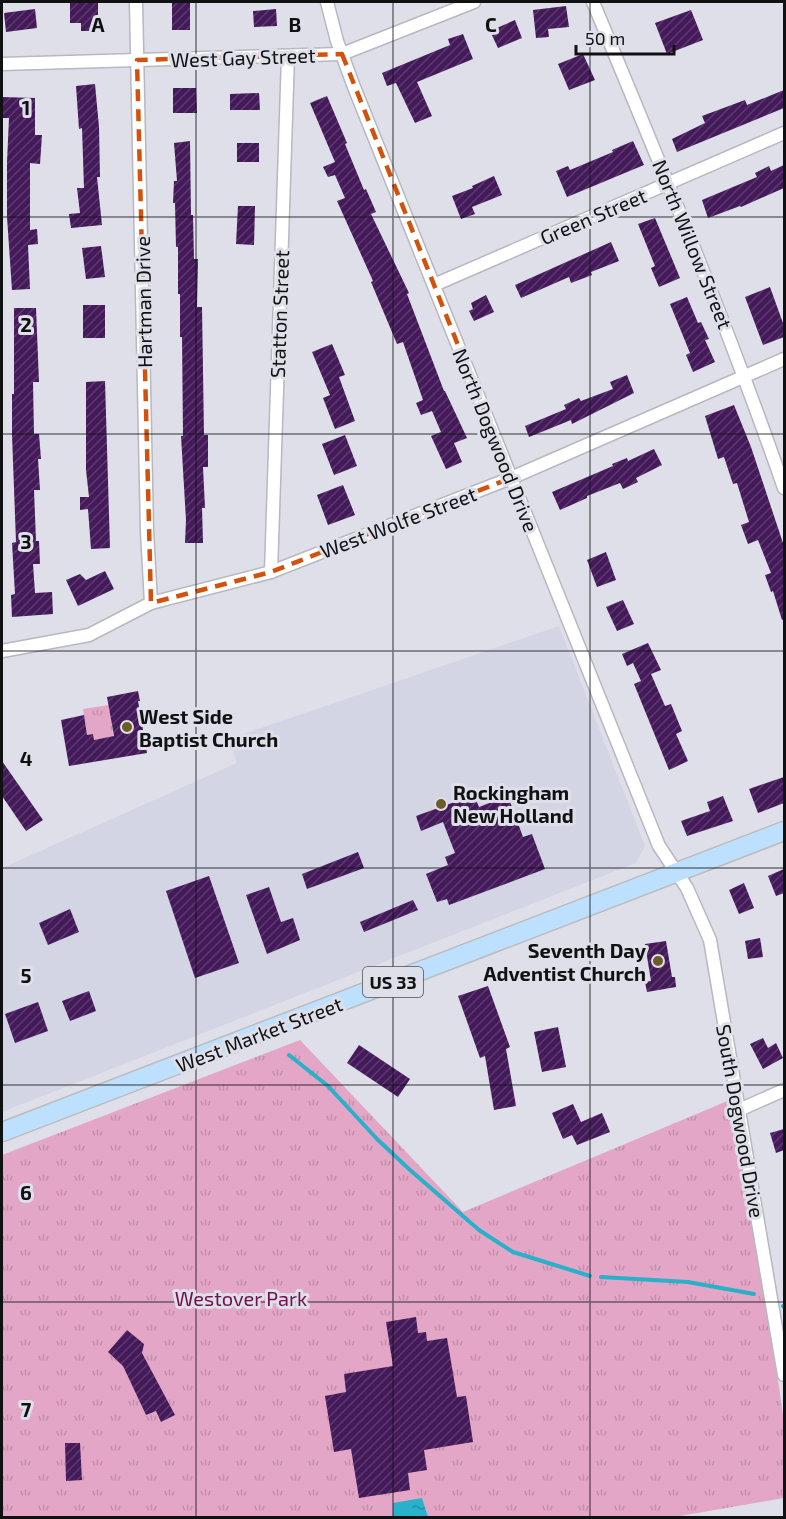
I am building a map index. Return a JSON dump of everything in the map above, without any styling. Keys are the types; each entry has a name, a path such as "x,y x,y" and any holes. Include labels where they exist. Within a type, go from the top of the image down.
{"main road":[{"name":"West Market Street","path":"2,1132 784,831"}],"street":[{"name":"Hartman Drive","path":"136,2 147,531 151,603"},
{"name":"North Dogwood Drive","path":"327,2 342,54 511,478 659,846 677,873"},
{"name":"West Gay Street","path":"2,64 342,54 474,2"},
{"name":"North Willow Street","path":"593,2 669,183 745,376 784,488"},
{"name":"Statton Street","path":"271,572 288,56"},
{"name":"Green Street","path":"434,285 784,132"},
{"name":"West Wolfe Street","path":"2,651 89,635 151,603 271,572 511,478 784,359"},
{"name":"South Dogwood Drive","path":"677,873 687,888 710,940 784,1375"},
{"path":"739,1110 784,1090"}],"highlighted area":[{"path":"342,54 511,478 271,572 151,603 137,60"}],"shaded area":[{"path":"559,626 645,846 636,863 2,1112 2,868 237,763 229,739"}],"green space":[{"path":"109,705 114,741 105,738 94,740 93,734 87,735 83,709"},
{"name":"Westover Park","path":"300,1040 463,1212 737,1097 784,1422 784,1498 668,1518 2,1518 2,1155"}],"water":[{"path":"422,1498 428,1517 393,1517 393,1503"}],"building":[{"path":"70,2 98,2 98,31 81,31 81,23 70,23"},
{"path":"172,3 190,3 190,30 172,30"},
{"path":"566,6 569,27 548,29 549,37 536,38 533,10"},
{"path":"35,9 37,28 6,32 4,13"},
{"path":"276,9 277,26 254,27 253,11"},
{"path":"691,10 703,40 667,54 655,23"},
{"path":"515,20 522,38 498,48 490,31"},
{"path":"463,34 473,59 417,82 432,116 415,123 396,83 387,86 382,73 450,45 448,39"},
{"path":"583,54 595,80 569,90 558,64"},
{"path":"95,84 99,127 100,177 97,177 102,225 71,228 69,214 80,213 77,188 84,188 82,128 79,129 76,86"},
{"path":"173,88 196,88 197,113 173,113"},
{"path":"784,90 784,108 677,152 672,139 705,123 702,116 745,100 747,105"},
{"path":"259,93 260,110 230,110 230,94"},
{"path":"327,96 364,190 366,189 376,212 371,214 409,293 407,294 444,391 467,438 454,443 462,462 446,469 431,436 441,432 432,411 421,415 416,403 423,400 403,342 397,344 371,282 373,281 337,201 345,198 335,175 328,177 323,167 335,162 310,103"},
{"path":"2,97 35,98 35,135 42,135 40,164 30,163 30,230 37,229 38,244 28,245 30,289 12,290 7,217 9,118 2,118"},
{"path":"190,141 191,215 193,215 194,259 198,259 197,307 202,307 204,435 208,435 208,467 203,467 205,508 202,508 203,543 185,543 186,520 181,436 183,436 182,337 180,337 180,294 178,294 178,247 176,247 175,203 173,203 174,181 177,181 174,143"},
{"path":"633,141 644,165 567,197 556,171 568,166 570,170"},
{"path":"237,143 259,143 259,162 237,162"},
{"path":"784,165 784,188 741,207 708,218 702,200 757,177 755,173 769,166 771,171"},
{"path":"494,176 502,195 472,207 475,214 461,219 452,196 473,188 472,186"},
{"path":"238,206 255,206 254,245 236,244"},
{"path":"655,218 680,278 659,287 651,268 655,266 638,224"},
{"path":"611,242 619,261 571,283 569,277 521,298 515,285"},
{"path":"101,246 105,277 86,279 82,248"},
{"path":"770,287 784,326 784,337 763,345 745,297"},
{"path":"486,295 494,312 474,321 469,311 473,309 471,303"},
{"path":"687,297 698,323 701,322 709,339 705,340 715,362 693,372 686,355 690,353 670,304"},
{"path":"83,305 105,305 105,338 83,338"},
{"path":"14,308 36,308 39,382 33,382 34,434 39,434 41,459 38,459 40,490 34,490 36,541 39,541 40,564 33,564 35,593 52,592 53,614 12,617 11,595 15,594 12,543 16,542 12,435"},
{"path":"332,344 345,375 339,377 355,421 335,429 323,398 330,395 312,352"},
{"path":"627,375 634,393 572,424 571,420 529,437 525,426 566,409 564,405 579,398 581,401 613,389 610,382"},
{"path":"105,381 110,548 91,549 88,509 80,510 80,497 89,497 86,470 86,382"},
{"path":"734,405 751,447 784,546 784,619 782,620 773,591 771,592 765,575 771,573 758,540 748,544 741,525 749,522 737,483 733,484 724,457 718,459 705,416"},
{"path":"345,435 357,466 334,475 322,444"},
{"path":"654,449 662,465 636,478 638,482 623,489 620,483 560,510 552,492 613,466 612,464 627,458 628,461"},
{"path":"343,485 355,515 328,525 317,495"},
{"path":"606,552 616,580 597,587 587,560"},
{"path":"105,571 114,589 78,606 66,580 80,574 86,580"},
{"path":"623,600 634,624 617,631 606,607"},
{"path":"648,643 661,670 651,674 665,706 671,704 682,731 676,734 688,761 669,770 634,684 641,681 633,663 627,666 622,654"},
{"name":"West Side Baptist Church","path":"138,691 147,753 69,766 61,720 84,715 87,735 93,734 94,740 114,736 107,697"},
{"path":"2,761 43,820 26,831 2,796"},
{"path":"784,777 784,803 758,813 749,789"},
{"path":"474,795 479,807 508,796 523,837 532,834 545,869 449,905 447,899 437,902 426,874 448,865 445,857 455,853 443,822 421,831 416,816"},
{"path":"723,796 733,821 687,836 681,821 710,811 707,802"},
{"path":"358,852 364,868 307,889 302,874"},
{"path":"784,869 784,893 776,896 768,876"},
{"path":"209,876 239,963 195,978 166,891"},
{"path":"744,883 754,908 739,914 729,890"},
{"path":"269,887 281,922 293,918 300,940 267,954 246,895"},
{"path":"413,900 418,910 364,932 360,922"},
{"path":"70,909 79,932 48,945 39,923"},
{"path":"760,938 763,957 748,959 745,941"},
{"name":"Seventh Day Adventist Church","path":"666,941 676,987 647,992 645,982 651,981 645,944"},
{"path":"488,986 510,1047 506,1049 516,1106 494,1110 485,1056 480,1058 458,996"},
{"path":"89,991 96,1011 70,1021 62,1001"},
{"path":"38,1002 48,1031 15,1043 5,1014"},
{"path":"558,1027 566,1067 542,1072 534,1032"},
{"path":"763,1038 768,1048 776,1043 783,1058 763,1069 750,1044"},
{"path":"359,1045 410,1079 398,1097 347,1063"},
{"path":"573,1104 581,1122 602,1113 610,1132 577,1145 572,1135 563,1139 552,1113"},
{"path":"784,1129 784,1150 776,1153 770,1133"},
{"path":"416,1317 418,1333 426,1332 427,1341 447,1338 457,1397 466,1396 473,1442 424,1450 427,1470 408,1473 410,1490 359,1498 351,1449 334,1452 325,1396 346,1392 344,1374 393,1366 386,1322"},
{"path":"127,1330 144,1344 142,1353 175,1415 161,1422 156,1411 146,1415 123,1366 108,1352"},
{"path":"65,1443 80,1443 82,1480 66,1481"}],"waterway":[{"path":"289,1055 328,1086 377,1139 479,1230 513,1252 590,1276"},
{"path":"601,1277 688,1282 754,1294"}],"place":[{"name":"West Side Baptist Church","path":"127,727"},
{"name":"Rockingham New Holland","path":"441,804"},
{"name":"Seventh Day Adventist Church","path":"658,961"}]}
